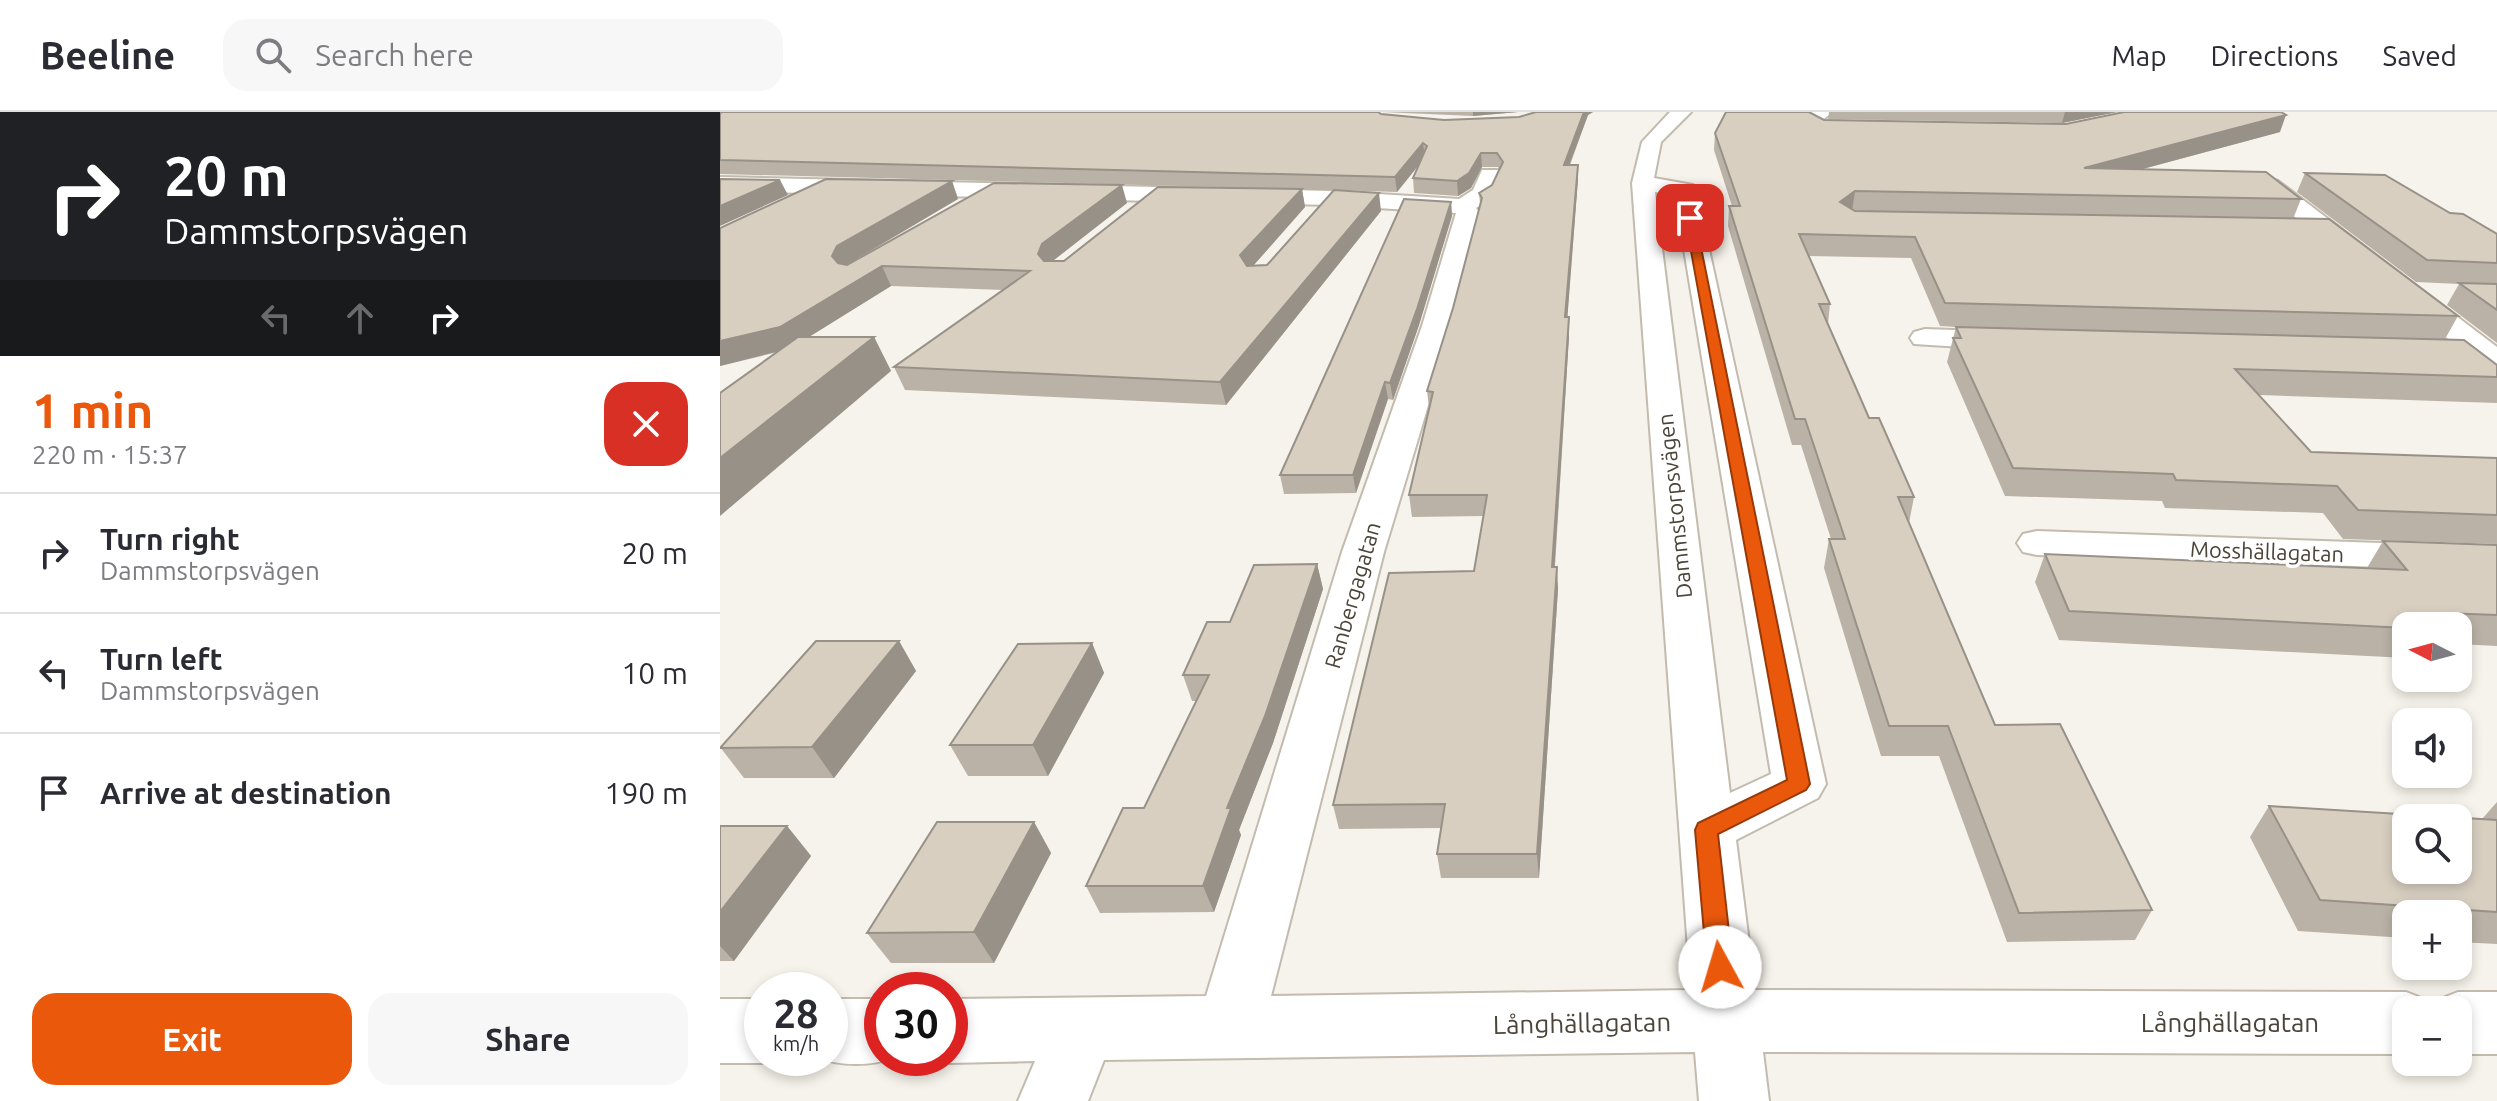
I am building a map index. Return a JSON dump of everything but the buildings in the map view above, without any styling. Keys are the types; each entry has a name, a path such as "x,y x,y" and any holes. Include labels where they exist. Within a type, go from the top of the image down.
{"street":[{"name":"Dammstorpsvägen","path":"1682,112 1652,140 1644,157 1643,183 1734,1101"},
{"path":"1824,112 1805,122 1822,128 1870,129"},
{"path":"1643,183 1685,190 1799,784 1706,830"},
{"path":"720,184 1330,198"},
{"path":"2270,186 2491,358"},
{"path":"788,206 829,187"},
{"name":"Ranbergagatan","path":"1229,1029 1363,552 1437,326 1476,190 1330,198"},
{"path":"957,213 994,191"},
{"path":"1133,213 1157,194"},
{"path":"1310,221 1330,198"},
{"path":"2294,230 2326,230"},
{"path":"2408,293 2453,295"},
{"path":"1925,338 2034,341"},
{"path":"2439,352 2491,358"},
{"name":"Mosshällagatan","path":"2037,543 2497,559"},
{"name":"Långhällagatan","path":"968,1031 1726,1021 2392,1023"},
{"path":"2472,1023 2497,1023"},
{"path":"720,1031 744,1031"},
{"path":"1053,1101 1082,1031"}],"route":[{"path":"1690,218 1799,784 1706,830 1720,967"}]}
